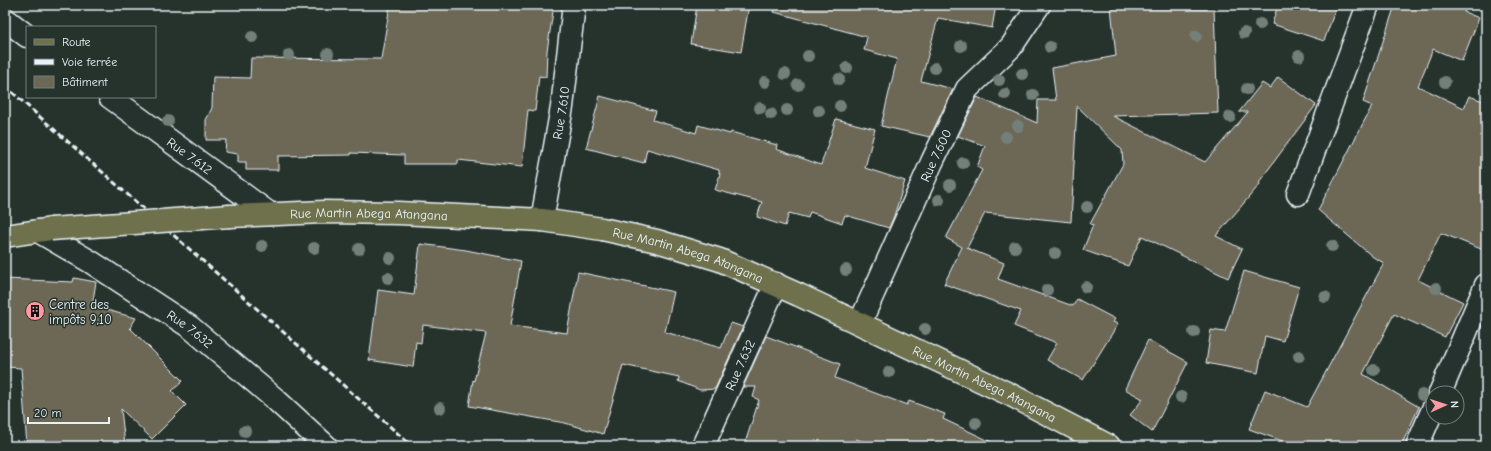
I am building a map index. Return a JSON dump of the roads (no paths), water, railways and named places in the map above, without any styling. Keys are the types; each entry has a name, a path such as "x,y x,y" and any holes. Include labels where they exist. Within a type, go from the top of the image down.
{"main road":[{"name":"Rue Martin Abega Atangana","path":"5,236 45,230 230,216 324,212 399,213 542,220 602,229 658,241 720,260 860,323 1011,396 1109,446"}],"street":[{"name":"Rue 7.610","path":"542,220 562,107 574,5"},
{"name":"Rue 7.600","path":"860,323 932,162 967,89 1010,47 1038,5"},
{"path":"1298,194 1368,5"},
{"path":"5,19 26,35"},
{"name":"Rue 7.612","path":"111,98 270,214"},
{"name":"Rue 7.632","path":"45,230 190,327 275,399 326,446"},
{"name":"Rue 7.632","path":"703,446 776,284"},
{"path":"1443,385 1486,285"},
{"path":"1417,446 1426,425"}],"railway":[{"path":"5,86 412,446"}],"place":[{"name":"Centre des impôts 9,10","path":"35,311"}]}
